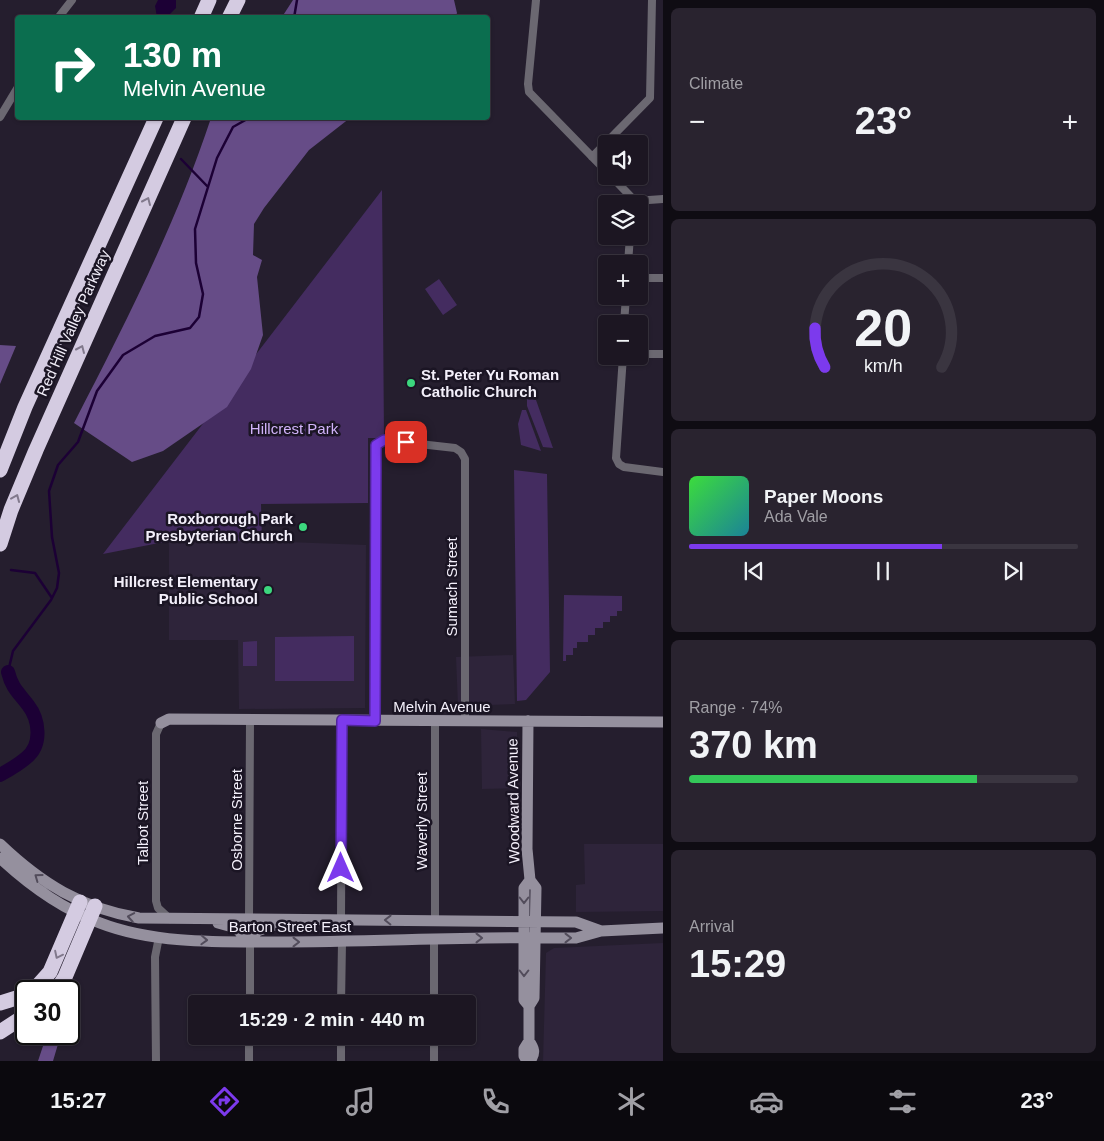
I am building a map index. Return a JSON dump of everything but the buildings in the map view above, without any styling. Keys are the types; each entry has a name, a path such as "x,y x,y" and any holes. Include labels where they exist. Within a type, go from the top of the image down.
{"highway":[{"path":"202,15 209,0"},
{"path":"230,15 238,0"},
{"name":"Red Hill Valley Parkway","path":"0,470 25,407 155,120"},
{"name":"Red Hill Valley Parkway","path":"0,544 11,510 36,450 183,120"},
{"path":"0,441 25,407"},
{"path":"42,980 50,972 85,910"},
{"path":"63,980 85,910"},
{"path":"0,1003 15,998"},
{"path":"0,1032 15,1022"}],"main road":[{"name":"Melvin Avenue","path":"162,723 169,719 663,722"},
{"name":"Woodward Avenue","path":"528,721 527,849 530,880 524,888 530,921 529,938 534,998 529,1006 529,1040 534,1048 534,1056 528,1061"},
{"name":"Barton Street East","path":"0,844 43,880 85,910 139,918 288,921 576,922 601,930"},
{"name":"Barton Street East","path":"0,858 28,884 85,910 120,929 159,937 250,942 576,938 601,930 663,928"},
{"path":"199,918 236,928 250,942 257,931 288,921"}],"street":[{"path":"60,15 72,0"},
{"path":"536,0 528,84 529,92 598,163"},
{"path":"592,157 650,98 652,0"},
{"path":"0,117 15,92"},
{"path":"619,185 628,195"},
{"path":"648,201 663,199"},
{"path":"648,278 663,278"},
{"path":"648,354 663,354"},
{"path":"623,365 616,443 619,464 624,467 663,472"},
{"name":"Sumach Street","path":"375,721 376,445 386,440 453,448 462,453 465,459 465,721"},
{"name":"Osborne Street","path":"249,920 250,720"},
{"path":"341,920 342,720"},
{"name":"Waverly Street","path":"435,721 435,921"},
{"name":"Talbot Street","path":"162,723 156,734 156,901 158,908 170,919"},
{"path":"156,1061 155,957 159,937"},
{"path":"434,939 434,995"},
{"path":"250,942 250,995"},
{"path":"341,995 342,942"},
{"path":"249,1045 249,1061"},
{"path":"341,1045 341,1061"},
{"path":"434,1045 434,1061"}],"shaded area":[{"path":"158,0 176,0 176,8 169,15 157,15 155,6"},
{"path":"293,0 454,0 457,13 456,15 283,15"},
{"path":"210,120 347,120 309,150 264,208 254,224 253,255 262,260 257,277 263,335 251,369 227,407 163,451 132,462 74,423 131,311 166,235"},
{"path":"0,345 16,346 0,384"},
{"name":"Hillcrest Elementary Public School","path":"169,541 262,541 366,545 365,708 239,709 238,640 169,640"},
{"path":"513,655 515,704 458,706 456,657"},
{"path":"481,729 517,732 517,788 482,789"},
{"path":"584,844 663,844 663,911 576,912 576,885 585,884"},
{"path":"663,943 663,1061 543,1061 546,953 554,948"},
{"path":"43,1045 58,1045 53,1061 38,1061"}],"green space":[{"name":"Hillcrest Park","path":"382,190 384,438 368,438 368,503 261,504 262,541 169,541 103,554"},
{"path":"439,279 457,305 443,315 425,289"},
{"path":"527,399 536,400 553,448 543,447 527,406"},
{"path":"522,410 526,410 541,451 521,445 518,424"},
{"path":"514,470 547,474 550,672 526,700 517,701"},
{"path":"564,595 622,596 622,611 617,611 617,616 610,616 610,622 603,622 603,628 595,628 595,635 588,635 588,642 577,642 577,648 573,648 573,655 566,655 566,661 563,661"},
{"path":"354,636 354,681 275,681 275,637"},
{"path":"257,641 257,666 243,666 243,642"}],"waterway":[{"path":"294,15 297,0"},
{"path":"8,672 13,651 51,600 57,588 59,573 52,537 49,491 58,465 78,442 97,391 123,355 155,336 190,328 199,317 203,294 196,263 195,229 217,158 233,127 245,120"},
{"path":"181,159 208,187"},
{"path":"11,570 35,573 52,598"},
{"path":"0,775 26,758 31,753 37,739 35,717 13,686 8,672"}],"place":[{"name":"St. Peter Yu Roman Catholic Church","path":"411,383"},
{"name":"Roxborough Park Presbyterian Church","path":"303,527"},
{"name":"Hillcrest Elementary Public School","path":"268,590"}],"route":[{"path":"341,868 342,720 375,721 376,445 382,440 406,442"}]}
